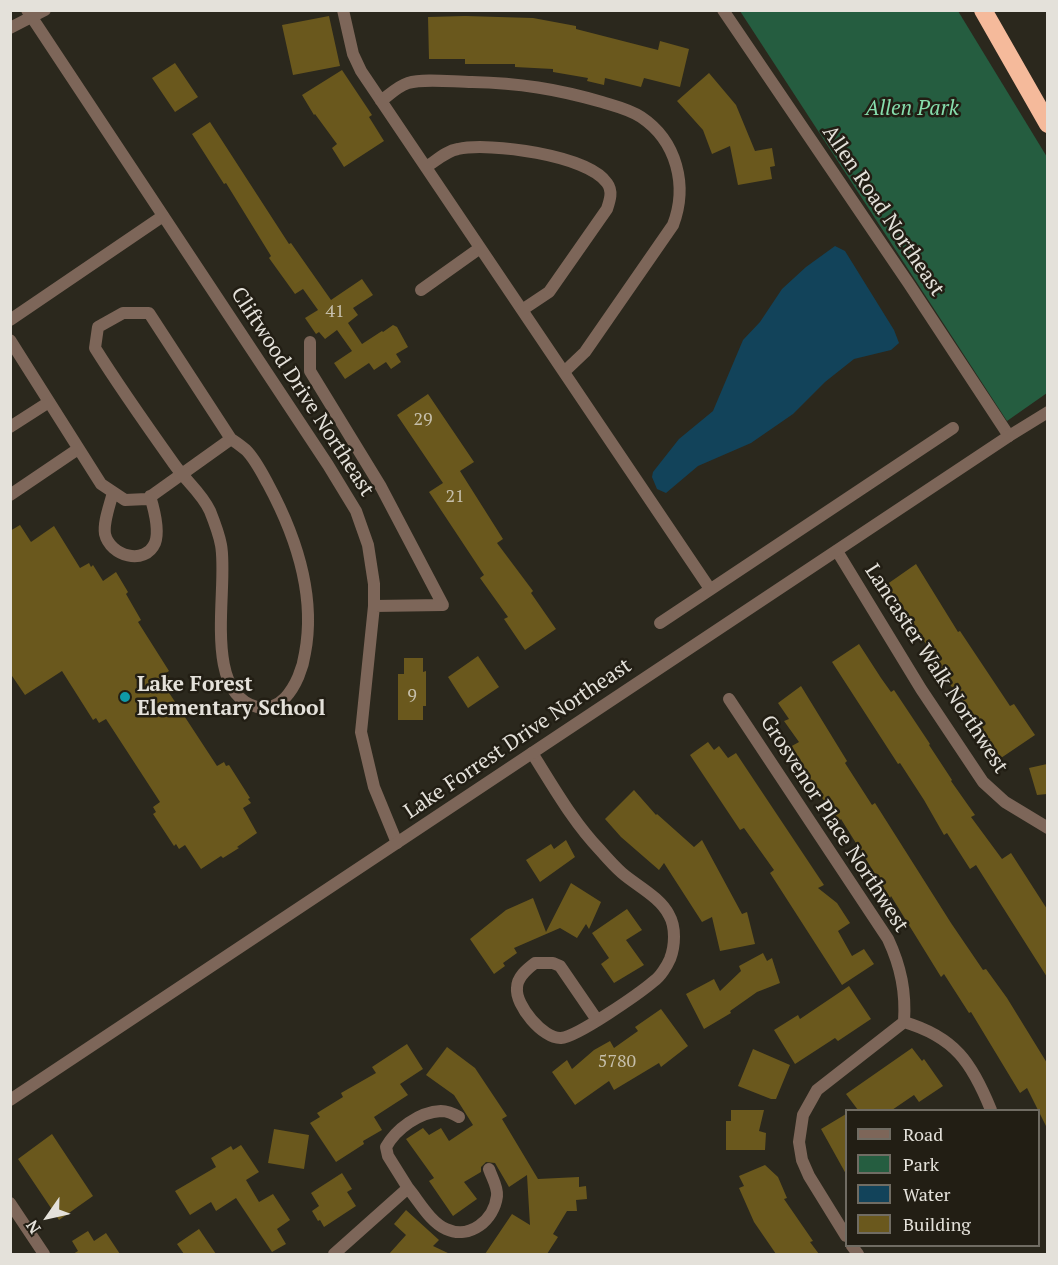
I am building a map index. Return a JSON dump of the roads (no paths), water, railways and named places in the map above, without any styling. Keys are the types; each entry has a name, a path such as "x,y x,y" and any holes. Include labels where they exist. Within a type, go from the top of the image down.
{"highway":[{"path":"983,10 1047,124"}],"street":[{"path":"10,28 29,14 45,10"},
{"path":"343,10 353,54 361,71 710,589"},
{"name":"Allen Road Northeast","path":"723,10 1009,436"},
{"name":"Cliftwood Drive Northeast","path":"29,14 334,473 350,501 368,545 374,584 374,606 361,732 374,787 397,843"},
{"path":"381,101 410,83 525,84 573,94 626,109 649,123 665,141 676,162 681,187 681,201 673,225 585,352 564,372"},
{"path":"426,167 454,149 510,149 561,159 593,171 608,183 611,195 607,209 549,292 522,310"},
{"path":"10,320 163,216"},
{"path":"421,290 480,248"},
{"path":"123,313 149,313 231,439 247,451 264,475 282,509 302,565 308,604 308,638 303,667 288,695 278,705 266,709 253,705 240,698 227,679 222,622 222,546 209,509 181,474 95,348 98,327 123,313"},
{"path":"10,340 101,484 125,500 147,499 231,439"},
{"path":"310,342 310,371 381,487 443,605 374,606"},
{"path":"10,427 49,402"},
{"name":"Lake Forrest Drive Northeast","path":"10,1100 1047,412"},
{"path":"660,622 953,428"},
{"path":"10,495 78,448"},
{"path":"113,492 105,529 106,537 110,545 125,556 137,557 149,552 156,541 154,510 150,496"},
{"name":"Lancaster Walk Northwest","path":"837,550 921,689 983,782 1005,802 1043,826"},
{"name":"Grosvenor Place Northwest","path":"729,699 888,939 903,979 904,1022"},
{"path":"532,753 599,849 622,873 664,906 671,918 674,934 670,959 656,980 597,1020 577,1033 561,1038 548,1035 538,1028 517,997 516,986 520,977 535,963 553,963 560,966 597,1020"},
{"path":"845,1234 809,1176 802,1160 799,1142 803,1114 817,1090 904,1022 930,1031 953,1046 966,1059 991,1109"},
{"path":"459,1117 441,1111 405,1125 391,1137 386,1147 388,1156 408,1188 434,1221 457,1233 471,1230 486,1222 493,1213 497,1194 489,1169"},
{"path":"334,1254 408,1188"},
{"path":"10,1203 44,1254"}],"water":[{"path":"835,246 845,251 894,330 899,343 891,350 854,359 825,382 793,414 751,443 698,466 666,493 657,489 652,477 653,472 679,439 713,411 743,340 760,322 782,289 806,267"}],"place":[{"name":"Lake Forest Elementary School","path":"125,697"}],"park label":[{"name":"Allen Park","path":"912,109"}]}
